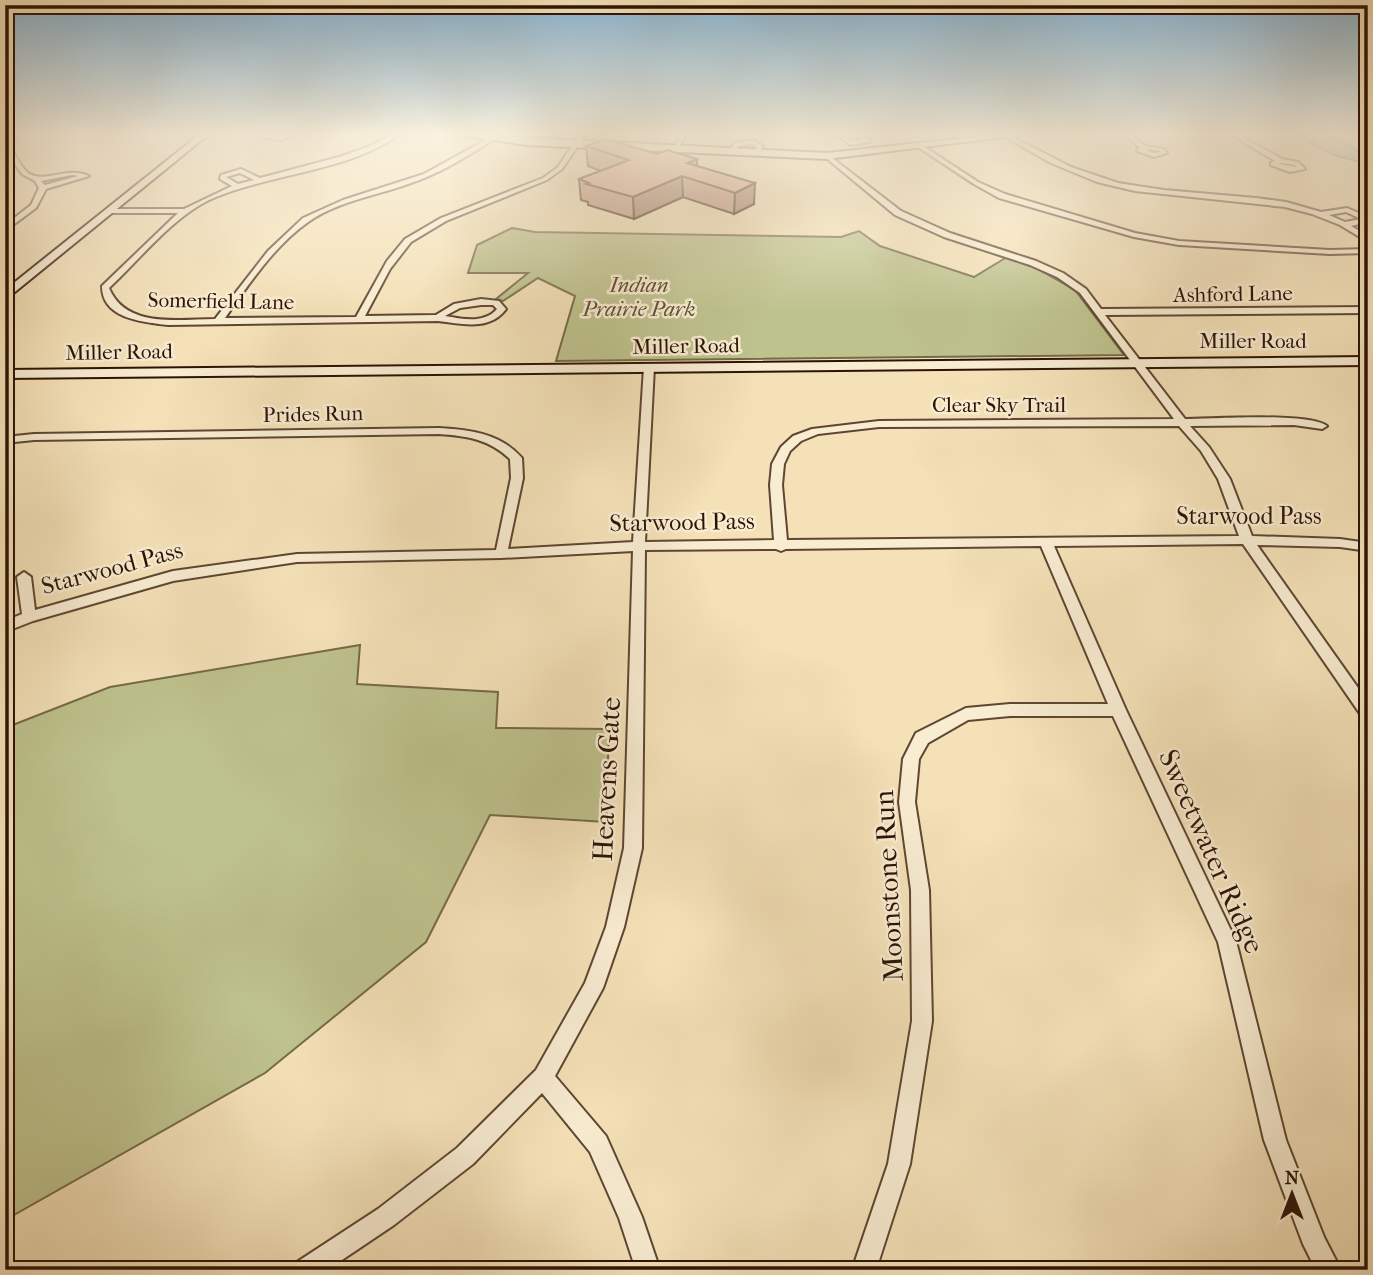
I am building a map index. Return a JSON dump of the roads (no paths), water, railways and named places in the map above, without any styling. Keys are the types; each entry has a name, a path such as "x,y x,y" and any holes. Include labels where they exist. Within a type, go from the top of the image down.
{"street":[{"path":"5,229 31,210 42,194"},
{"path":"5,296 132,194"},
{"name":"Somerfield Lane","path":"218,194 186,211 105,288 109,302 119,312 140,319 168,322 438,318 477,321 493,319 502,309 496,303 465,304 438,318"},
{"path":"219,320 278,244 309,218 370,194"},
{"path":"359,319 396,253 411,238 437,224 510,194"},
{"path":"874,194 898,213 1060,275 1083,291 1182,423 1205,449 1224,479 1247,540 1368,714"},
{"path":"997,194 1134,235 1179,243 1318,251 1368,251"},
{"path":"1196,194 1234,196 1319,215 1344,225 1368,240"},
{"path":"1319,215 1339,210 1356,213 1365,218 1344,225"},
{"path":"111,211 186,211"},
{"name":"Ashford Lane","path":"1099,313 1368,310"},
{"name":"Miller Road","path":"5,374 1368,361"},
{"name":"Heavens Gate","path":"305,1270 386,1217 465,1156 543,1077 593,988 615,927 633,848 639,547 649,368"},
{"name":"Clear Sky Trail","path":"781,547 774,485 776,462 793,438 813,431 839,426 879,424 1294,422 1322,426"},
{"name":"Prides Run","path":"5,440 48,437 439,431 471,433 500,442 516,457 517,478 501,554"},
{"name":"Starwood Pass","path":"5,627 29,617 173,576 297,558 501,554 639,547 1247,540 1368,547"},
{"name":"Sweetwater Ridge","path":"1046,543 1118,710 1227,941 1275,1140 1315,1244 1329,1270"},
{"path":"24,577 29,617"},
{"name":"Moonstone Run","path":"864,1270 899,1164 922,1021 920,890 907,802 911,759 922,738 966,714 1010,710 1118,710"},
{"path":"543,1077 598,1144 630,1217 648,1270"}],"park label":[{"name":"Indian Prairie Park","path":"639,297"}]}
